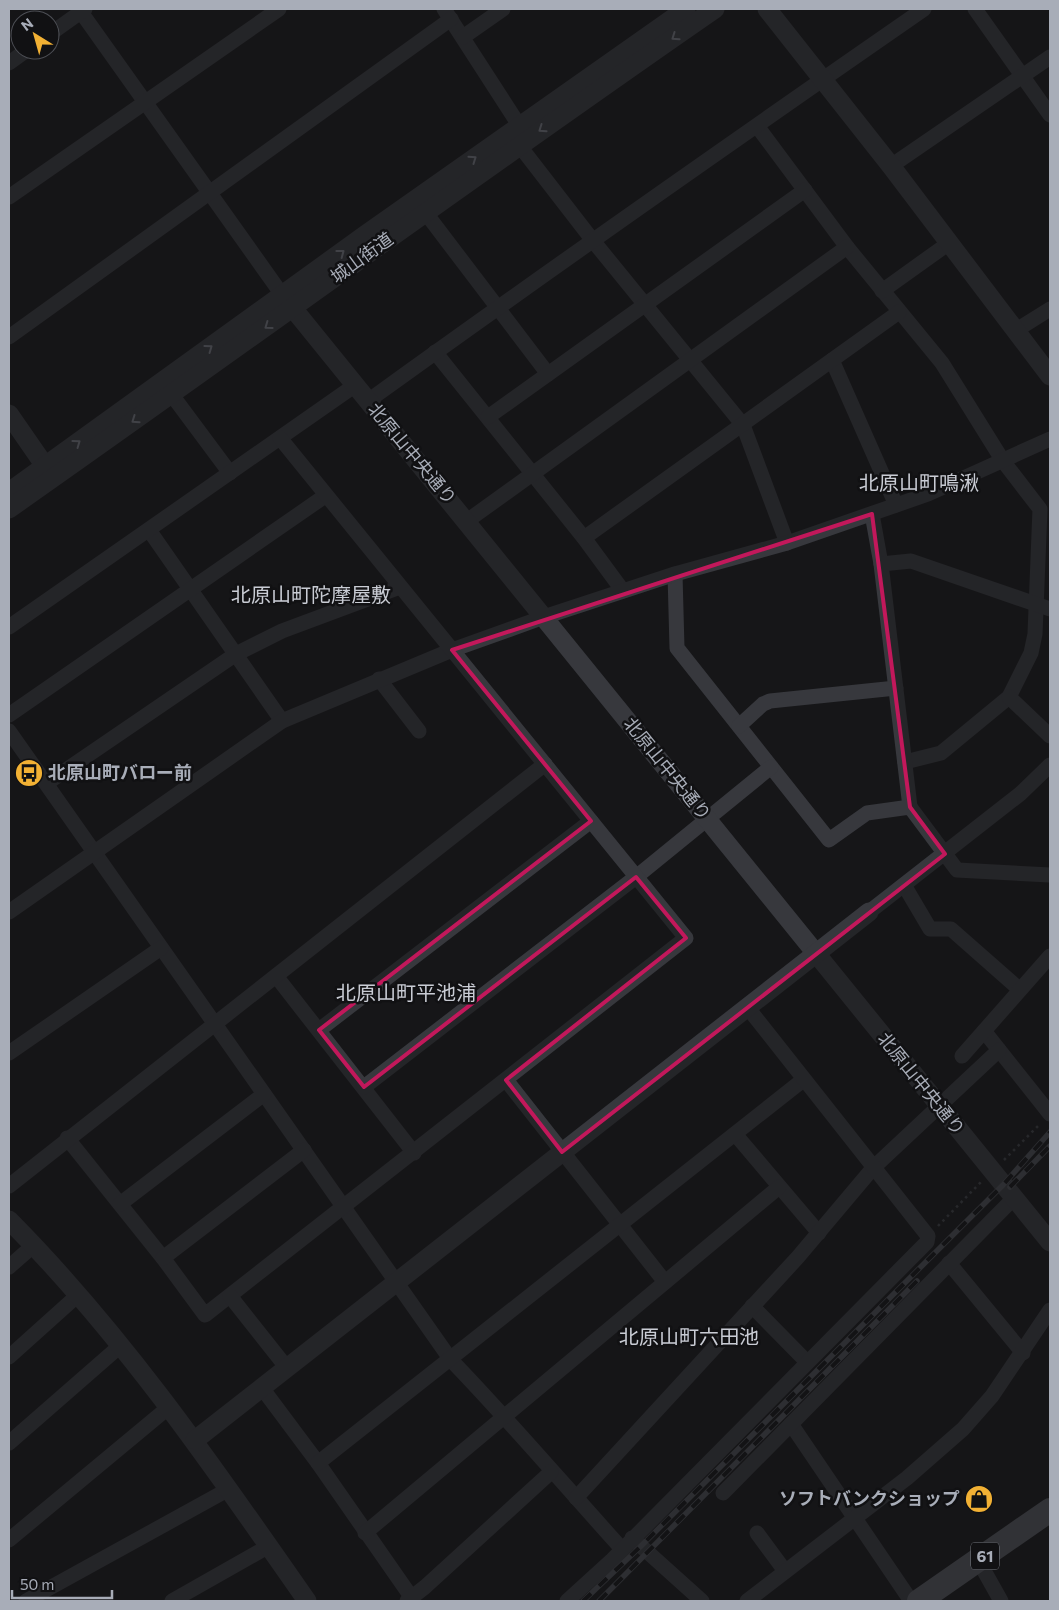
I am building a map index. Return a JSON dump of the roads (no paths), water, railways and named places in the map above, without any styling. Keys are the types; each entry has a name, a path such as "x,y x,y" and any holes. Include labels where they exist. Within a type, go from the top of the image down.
{"main road":[{"name":"61","path":"919,1601 1050,1510"}],"street":[{"path":"9,197 144,101 279,9"},
{"path":"463,37 503,9"},
{"name":"城山街道","path":"9,495 172,395 288,302 519,125 686,9"},
{"name":"城山街道","path":"9,495 45,466 425,212 716,9"},
{"path":"767,9 891,166 1050,376"},
{"path":"368,401 498,306 594,242 924,9"},
{"path":"975,9 1050,115"},
{"path":"60,27 83,10 144,101 288,302"},
{"path":"9,337 211,192 447,14 519,125"},
{"path":"891,166 1050,57"},
{"path":"757,126 882,292 942,363 1003,461 1040,509 1035,634 1030,654 1009,697 941,753 904,762"},
{"path":"520,145 594,242 743,425 786,543"},
{"path":"488,417 805,190"},
{"path":"425,212 548,374"},
{"path":"882,292 949,243"},
{"path":"467,521 848,247"},
{"name":"北原山中央通り","path":"288,302 354,386 467,521 1050,1242"},
{"path":"1016,331 1050,309"},
{"path":"584,538 899,312"},
{"path":"435,352 533,473 623,591"},
{"path":"832,360 896,506"},
{"path":"9,627 354,386"},
{"path":"172,395 230,473"},
{"path":"9,414 45,466"},
{"path":"67,1138 163,1258 205,1315 686,938 325,496 280,438"},
{"path":"9,912 282,721 452,650 544,617 675,574 786,543 896,506 928,494 1050,439"},
{"path":"9,715 325,496"},
{"path":"872,514 881,564 910,808 958,870 1050,874"},
{"path":"149,530 282,721"},
{"path":"881,564 911,561 1050,610"},
{"path":"675,574 677,648 829,840 867,813 910,808"},
{"path":"47,783 236,654 282,631 400,587"},
{"path":"380,679 419,731"},
{"path":"739,726 770,700 896,688"},
{"path":"1009,697 1050,736"},
{"path":"9,730 451,1360 504,1415 551,1472 576,1498 627,1544 702,1601"},
{"path":"9,1186 67,1138 545,764"},
{"path":"195,1440 395,1281 748,1008 1020,794 1050,765"},
{"path":"364,1087 636,876 772,767"},
{"path":"319,1030 591,821"},
{"path":"904,885 930,929 950,929 1019,989"},
{"path":"9,1053 161,948"},
{"path":"962,1056 1050,956"},
{"path":"276,976 414,1153"},
{"path":"567,1601 627,1544 927,1242 928,1236 748,1008"},
{"path":"984,1031 1050,1114"},
{"path":"576,1498 752,1306 873,1168 999,1050"},
{"path":"506,1080 665,1282"},
{"path":"318,1463 451,1360 803,1080"},
{"path":"120,1204 264,1094"},
{"path":"735,1134 818,1232"},
{"path":"163,1258 304,1150"},
{"path":"365,1533 779,1187"},
{"path":"723,1493 1014,1198"},
{"path":"9,1220 78,1295 195,1440 307,1601"},
{"path":"9,1267 34,1245"},
{"path":"949,1262 1023,1353"},
{"path":"9,1357 78,1295"},
{"path":"230,1296 286,1368"},
{"path":"752,1306 806,1362"},
{"path":"747,1601 907,1478 963,1429 992,1396 1023,1353 1050,1310"},
{"path":"9,1442 120,1346"},
{"path":"262,1388 318,1463 409,1600 551,1472"},
{"path":"9,1540 169,1407"},
{"path":"791,1424 911,1601"},
{"path":"26,1601 229,1489"},
{"path":"757,1533 785,1571"},
{"path":"172,1601 269,1546"},
{"path":"978,1560 1001,1601"}],"railway":[{"path":"583,1601 640,1547 1003,1185 1050,1132"},
{"path":"1010,1187 1050,1146"},
{"path":"599,1601 917,1281"}],"place":[{"name":"北原山町バロー前","path":"29,773"},
{"name":"ソフトバンクショップ","path":"979,1499"}],"district":[{"name":"北原山町鳴湫","path":"919,483"},
{"name":"北原山町陀摩屋敷","path":"311,595"},
{"name":"北原山町平池浦","path":"406,993"},
{"name":"北原山町六田池","path":"689,1337"}]}
